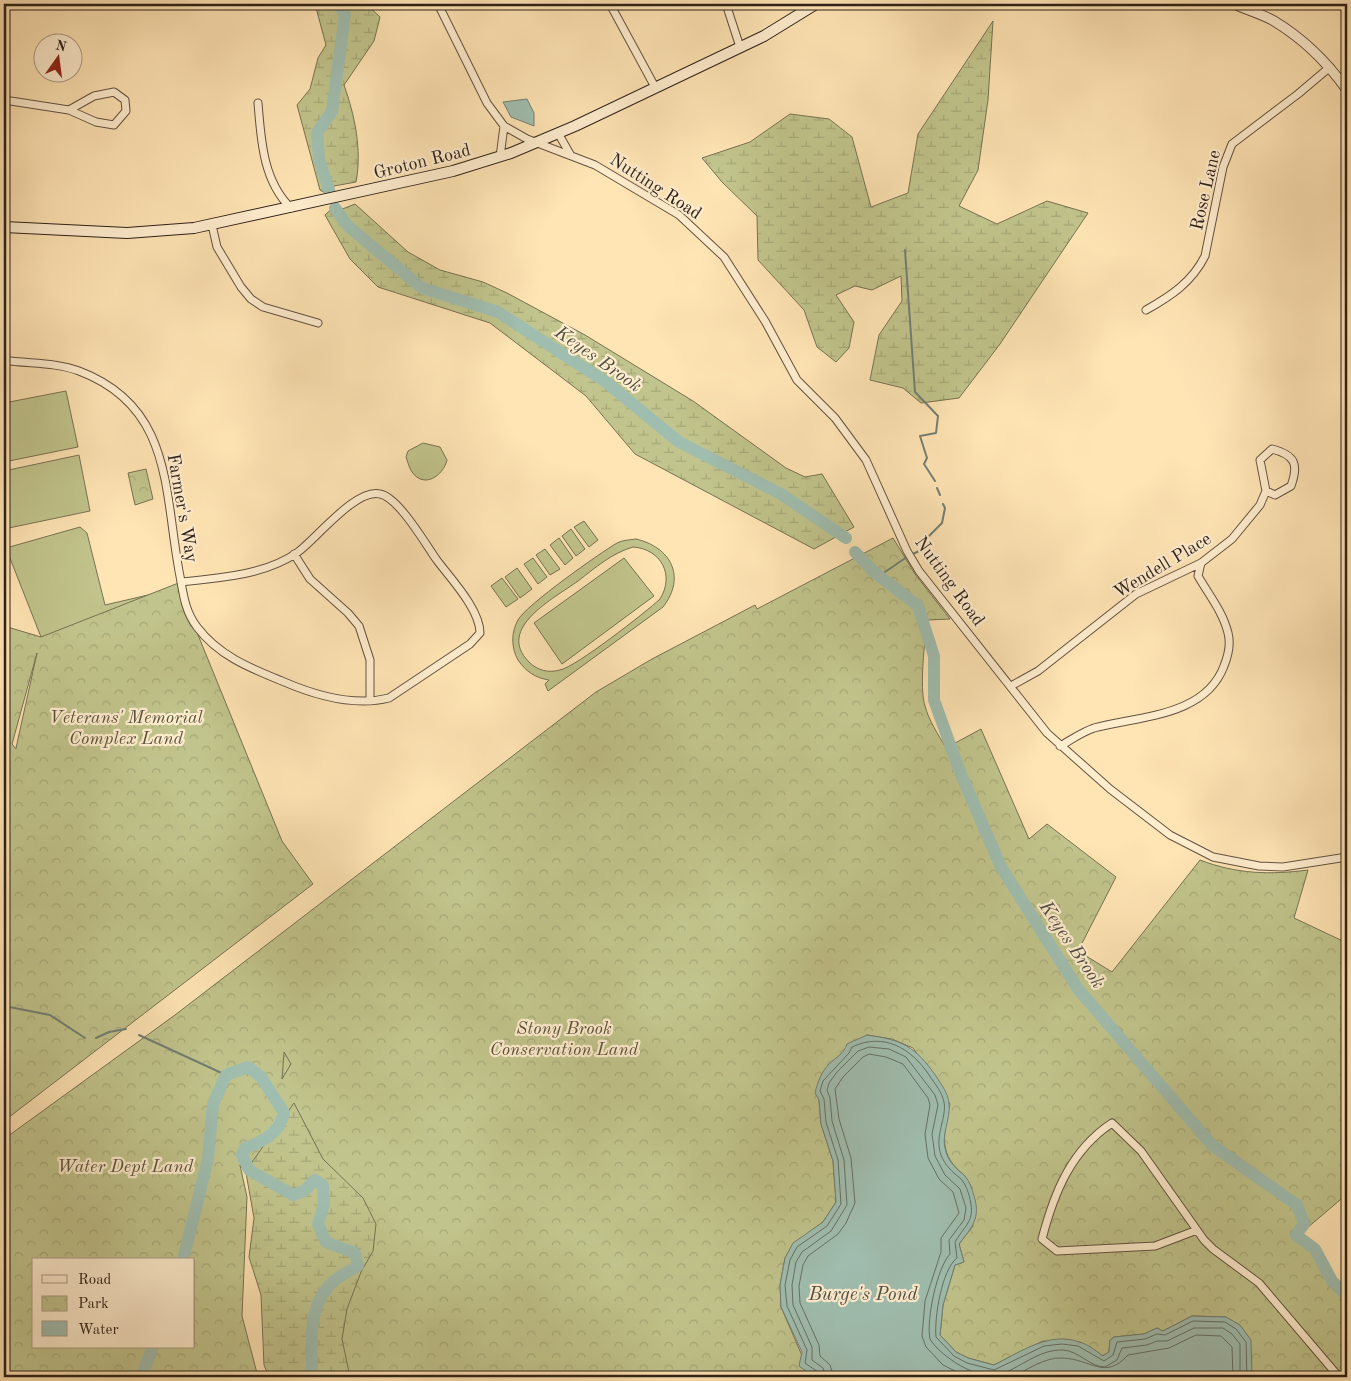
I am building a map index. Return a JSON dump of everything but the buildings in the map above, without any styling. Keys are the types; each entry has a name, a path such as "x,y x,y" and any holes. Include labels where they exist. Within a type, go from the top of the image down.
{"main road":[{"name":"Groton Road","path":"4,227 127,233 176,230 212,225 434,176 500,157 536,143 764,36 816,4"}],"street":[{"path":"438,4 487,103 504,126 500,157"},
{"path":"610,4 655,87"},
{"path":"726,4 740,47"},
{"path":"1234,4 1272,20 1311,48 1330,67 1347,90"},
{"name":"Rose Lane","path":"1146,310 1185,285 1198,268 1204,256 1223,167 1232,144 1292,99 1330,67"},
{"path":"4,100 69,110 96,122 114,124 126,111 125,100 114,92 80,102 69,110"},
{"path":"258,102 264,153 271,181 279,196 292,208"},
{"name":"Nutting Road","path":"504,126 536,143 570,154 595,165 679,215 724,257 765,321 797,380 835,418 866,460 907,551 920,570 1037,720 1060,746 1170,835 1213,857 1235,863 1283,867 1347,856"},
{"path":"558,133 570,154"},
{"path":"212,225 217,247 251,300 263,306 318,323"},
{"name":"Farmer's Way","path":"4,360 47,364 78,370 114,390 141,417 155,442 162,462 184,602 196,626 208,640 230,658 312,694 352,700 382,700 389,698 470,644 480,632 480,622 411,524 390,498 378,493 364,495 294,554"},
{"path":"1272,449 1285,452 1292,460 1296,472 1291,486 1275,495 1266,491 1260,460 1272,449"},
{"name":"Wendell Place","path":"1011,686 1038,671 1136,594 1201,563 1232,538 1260,505 1266,491"},
{"path":"181,582 215,578 278,564 294,554 310,579 348,613 359,626 370,660 370,700"},
{"path":"1060,746 1092,729 1164,715 1199,698 1219,680 1229,654 1229,635 1222,616 1198,576 1201,563"},
{"path":"1197,1230 1155,1246 1057,1251 1042,1239 1050,1209 1070,1167 1090,1140 1112,1123 1141,1151 1197,1230 1213,1249 1258,1283 1339,1377"}],"green space":[{"path":"315,4 366,4 380,17 374,41 344,85 358,145 356,182 334,186 332,193 327,194 320,190 297,105 310,89 318,58 326,45"},
{"path":"993,21 988,100 978,170 959,206 997,224 1047,201 1088,213 1000,344 959,398 921,403 903,388 870,380 879,335 902,301 901,276 872,290 855,286 836,295 854,322 849,348 836,362 817,347 804,310 758,260 757,216 722,182 702,158 750,142 790,114 829,119 852,137 871,207 908,193 918,134"},
{"name":"Keyes Brook","path":"355,204 408,252 440,270 483,282 507,293 585,335 693,401 786,468 805,477 822,474 854,527 814,549 635,454 586,396 490,323 378,287 350,259 325,215 333,208 340,210"},
{"path":"66,391 78,447 4,462 4,403"},
{"path":"423,443 440,447 447,460 442,471 427,480 422,480 412,472 406,457 408,451"},
{"path":"79,455 90,511 4,529 4,471"},
{"path":"146,469 153,499 135,505 128,473"},
{"path":"584,521 598,540 589,547 574,527"},
{"path":"80,527 87,533 105,605 148,595 159,602 166,624 41,637 6,548"},
{"path":"571,529 585,549 576,556 562,536"},
{"path":"559,538 573,558 565,565 550,545"},
{"name":"Stony Brook Conservation Land","path":"893,538 915,574 950,619 927,620 922,688 925,706 931,722 946,748 981,729 1029,839 1047,824 1116,877 1078,951 1112,972 1200,860 1240,871 1280,873 1308,870 1294,918 1347,943 1347,1194 1300,1234 1320,1251 1335,1277 1347,1288 1347,1377 1252,1377 1226,1317 1192,1316 1163,1331 1157,1328 1144,1334 1114,1337 1110,1340 1109,1352 1103,1356 1080,1342 1043,1341 994,1365 968,1358 956,1352 940,1335 943,1305 955,1265 964,1262 959,1244 973,1226 965,1176 950,1160 945,1144 950,1104 913,1048 892,1039 867,1035 829,1064 819,1100 821,1124 833,1161 836,1202 823,1222 793,1244 785,1258 780,1285 781,1307 810,1374 824,1377 350,1377 342,1339 347,1309 361,1272 373,1251 376,1224 363,1198 323,1159 294,1103 245,1172 240,1165 247,1197 242,1316 258,1377 4,1377 4,1139 175,1015 596,692 652,659 755,605 757,609","holes":["284,1052 291,1064 282,1079"]},
{"path":"636,539 658,549 671,564 674,584 670,596 663,607 548,691 545,684 549,680 540,678 528,671 518,660 513,645 513,635 518,620 534,603 595,557 617,543","holes":["633,547 643,549 658,558 663,565 666,581 660,599 611,638 568,667 548,671 540,669 529,662 520,649 519,637 523,626 532,615 543,605 611,557"]},
{"path":"545,549 560,569 550,575 536,555"},
{"path":"533,558 547,577 538,584 524,564"},
{"path":"624,558 654,596 562,664 534,623"},
{"path":"517,568 532,589 520,598 505,577"},
{"path":"502,578 518,599 506,607 491,586"},
{"name":"Veterans' Memorial Complex Land","path":"181,582 183,598 282,841 313,884 4,1121 4,626 41,637","holes":["37,653 16,749 12,744"]},
{"name":"Water Dept Land","path":"328,929 344,970 338,1013 376,1053 451,1084 448,1169 432,1214 410,1230 399,1251 400,1274 427,1304 441,1356 441,1377 269,1377 264,1365 261,1295 249,1257 254,1218 246,1173 232,1132 214,1169 201,1262 195,1276 195,1258 143,1258 147,1251 123,1216 121,1173 133,1085 130,1049 252,960"}],"water":[{"path":"527,99 534,113 534,126 511,117 503,102"},
{"name":"Burge's Pond","path":"867,1035 899,1042 914,1051 936,1076 948,1099 949,1109 944,1146 951,1163 970,1183 976,1204 974,1222 959,1244 964,1262 955,1265 943,1305 940,1335 956,1352 968,1358 994,1365 1035,1344 1057,1339 1068,1339 1086,1344 1103,1356 1109,1352 1110,1340 1114,1337 1144,1334 1157,1328 1163,1331 1192,1316 1226,1317 1240,1325 1251,1340 1252,1377 824,1377 810,1374 799,1366 802,1352 781,1307 780,1285 785,1258 793,1243 823,1222 836,1202 833,1161 821,1124 819,1100 815,1093 820,1077 829,1064 842,1053 847,1044"}],"waterway":[{"name":"Keyes Brook","path":"330,193 319,159 317,133 332,111 345,15 339,4"},
{"name":"Keyes Brook","path":"335,208 348,226 422,288 498,312 606,382 679,442 781,494 846,538"},
{"path":"905,250 915,392 938,416 936,433 920,436 927,458 924,464 935,481"},
{"path":"937,488 940,495"},
{"path":"913,554 919,551 929,536 942,523 945,508 943,504"},
{"name":"Keyes Brook","path":"855,552 873,571 918,606 934,656 934,700 960,772 1001,867 1078,989 1212,1145 1297,1205 1304,1224 1296,1235 1315,1249 1332,1281 1347,1296"},
{"path":"879,576 907,557"},
{"path":"4,1006 50,1015 85,1038"},
{"path":"96,1038 109,1032 126,1029"},
{"path":"139,1035 226,1075"},
{"path":"183,1258 208,1159 213,1104 226,1075 248,1067 261,1077 284,1113 275,1131 265,1139 245,1148 242,1155 249,1170 293,1195 304,1191 315,1180 323,1185 324,1204 318,1224 326,1242 355,1253 358,1266 334,1281 319,1301 312,1326 312,1377"},
{"path":"141,1377 153,1348"}]}
